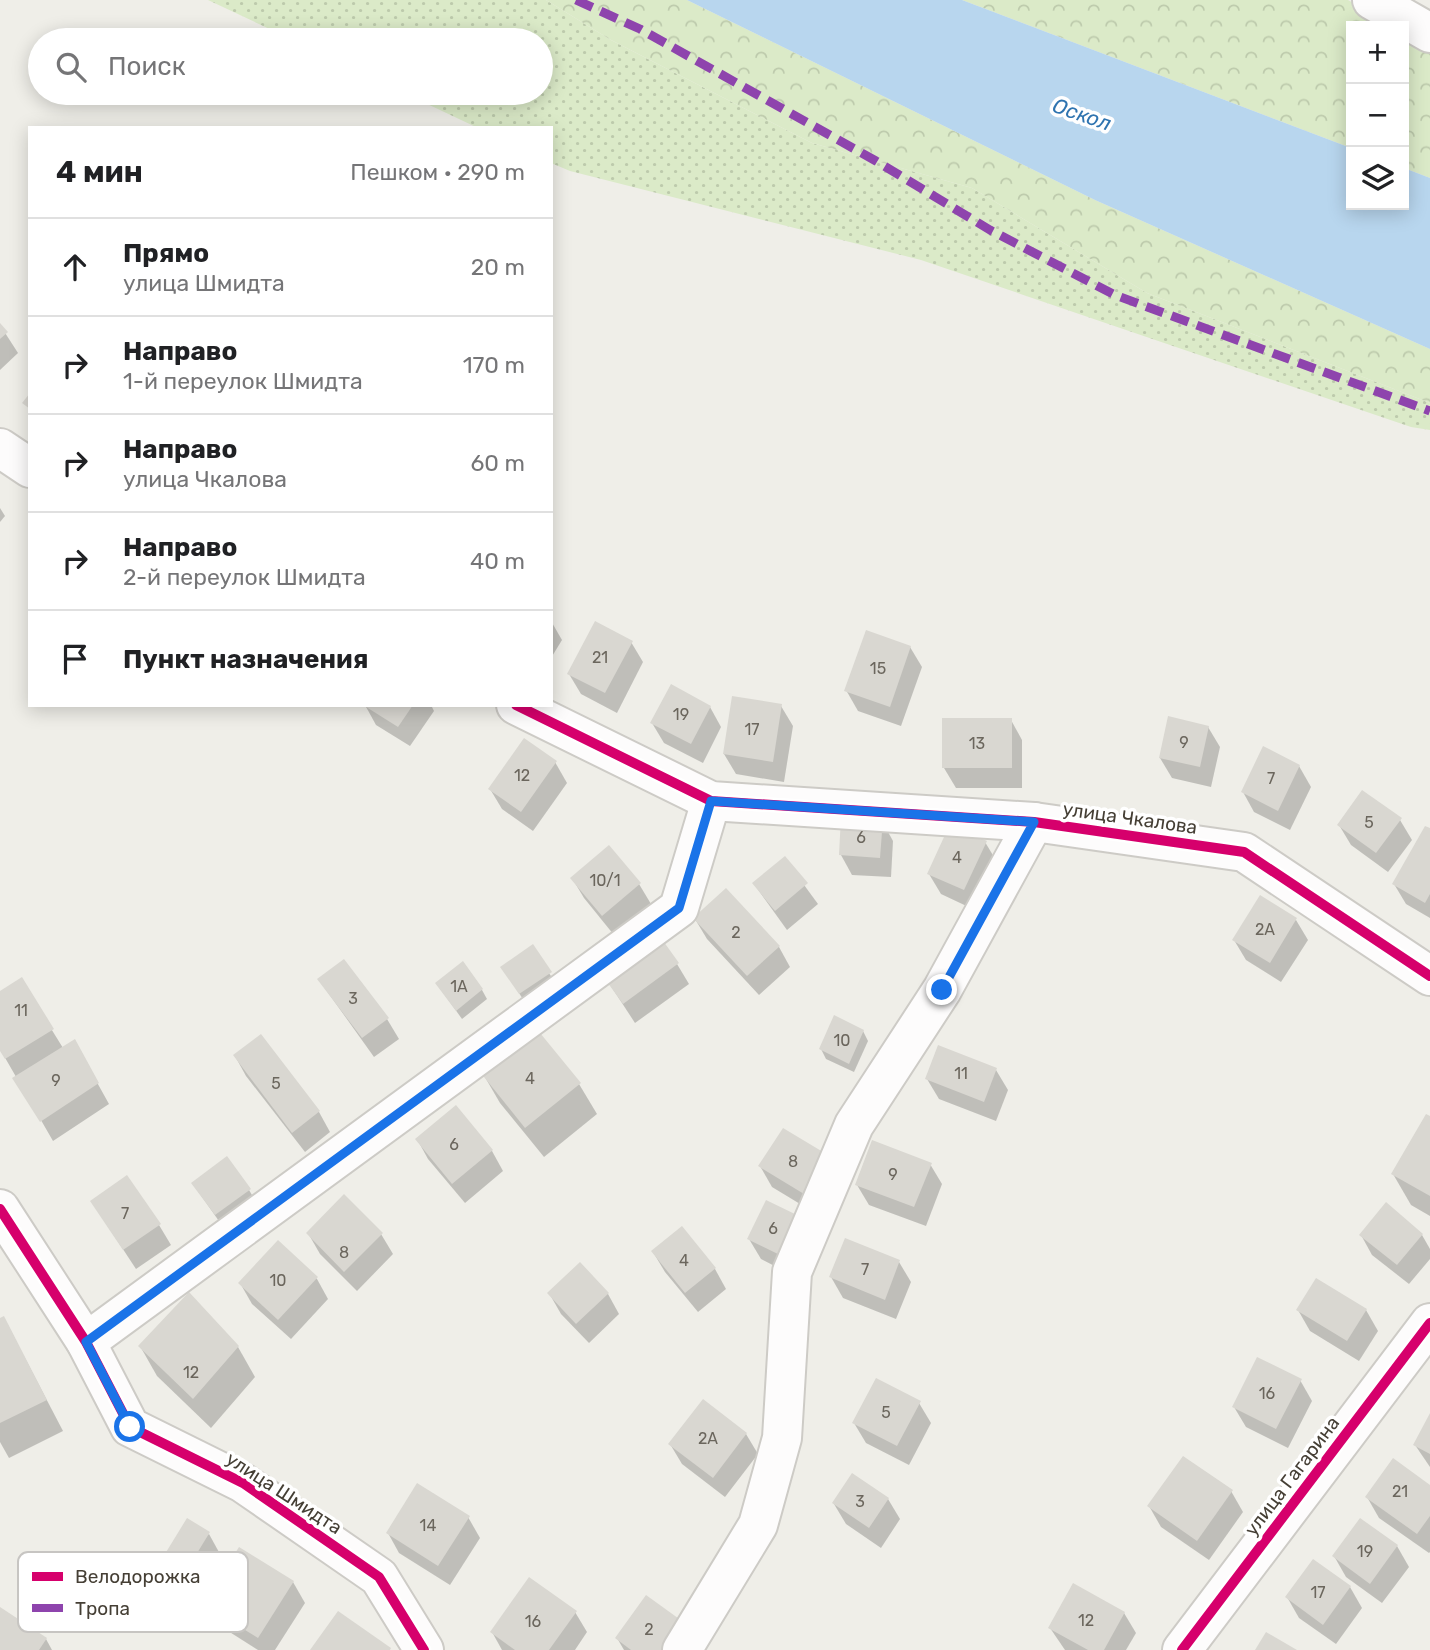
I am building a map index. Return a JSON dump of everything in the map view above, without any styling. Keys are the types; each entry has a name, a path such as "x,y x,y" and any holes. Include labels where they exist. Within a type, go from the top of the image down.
{"street":[{"path":"1372,0 1430,33"},
{"path":"0,448 28,467"},
{"name":"улица Чкалова","path":"520,707 711,801 1034,822 1244,852 1430,976"},
{"path":"86,1342 679,908 711,801"},
{"path":"682,1650 758,1525 782,1438 792,1272 854,1125 942,990 1034,822"},
{"name":"улица Шмидта","path":"0,1209 86,1342 130,1427 243,1483 379,1577 424,1650"},
{"name":"улица Гагарина","path":"1182,1650 1430,1323"}],"green space":[{"path":"208,0 546,0 611,40 812,143 972,188 1147,293 1430,403 1430,430 1411,427 921,260 570,171 553,164 553,126 474,126 429,105 553,105 553,28 268,28"},
{"path":"546,0 687,0 1095,200 1430,349 1430,403 1147,293 972,188 812,143 611,40"},
{"path":"962,0 1348,0 1385,21 1346,21 1346,146"},
{"path":"1409,35 1430,46 1430,178 1409,170"}],"water":[{"name":"Оскол","path":"687,0 962,0 1346,146 1346,210 1409,210 1409,170 1430,178 1430,349 1095,200"}],"building":[{"path":"0,323 8,332 0,339"},
{"path":"28,396 28,408 22,403"},
{"path":"595,621 633,641 605,693 567,674"},
{"path":"866,630 911,646 890,707 844,691"},
{"path":"671,684 711,706 691,744 650,723"},
{"path":"732,696 782,704 773,762 723,754"},
{"path":"366,707 412,707 398,727"},
{"path":"1168,716 1209,726 1200,767 1159,758"},
{"path":"942,718 1012,718 1012,768 942,768"},
{"path":"524,738 557,761 521,812 488,789"},
{"path":"1263,746 1300,765 1278,811 1241,792"},
{"path":"1362,790 1402,818 1376,853 1337,825"},
{"path":"841,816 883,819 880,858 839,855"},
{"path":"950,824 987,841 964,890 927,874"},
{"path":"1425,826 1430,828 1430,894 1425,903 1392,884"},
{"path":"609,845 641,883 602,916 570,878"},
{"path":"785,856 808,883 775,911 752,883"},
{"path":"726,888 780,946 747,976 693,918"},
{"path":"1260,895 1297,918 1270,963 1232,940"},
{"path":"661,938 679,963 623,1004 605,979"},
{"path":"533,944 552,972 519,994 500,967"},
{"path":"344,959 389,1018 362,1038 317,979"},
{"path":"463,961 483,989 456,1011 435,983"},
{"path":"22,977 54,1029 5,1059 0,1051 0,991"},
{"path":"834,1015 864,1030 849,1064 819,1049"},
{"path":"536,1028 581,1083 525,1128 480,1072"},
{"path":"261,1034 320,1111 292,1133 233,1055"},
{"path":"75,1039 99,1083 40,1122 12,1078"},
{"path":"938,1045 997,1068 984,1102 925,1079"},
{"path":"456,1105 493,1150 452,1184 415,1139"},
{"path":"1426,1114 1430,1116 1430,1196 1391,1174"},
{"path":"783,1128 828,1155 804,1194 758,1166"},
{"path":"872,1140 932,1163 914,1207 855,1185"},
{"path":"227,1156 251,1189 215,1215 191,1183"},
{"path":"127,1175 161,1224 123,1250 90,1201"},
{"path":"344,1194 383,1233 344,1272 306,1233"},
{"path":"766,1200 799,1216 780,1255 747,1239"},
{"path":"1386,1202 1423,1234 1397,1265 1359,1235"},
{"path":"682,1226 716,1268 685,1293 651,1251"},
{"path":"845,1238 900,1260 885,1300 829,1277"},
{"path":"278,1240 318,1277 278,1320 238,1283"},
{"path":"580,1262 609,1293 576,1324 547,1293"},
{"path":"1316,1278 1367,1309 1347,1341 1296,1310"},
{"path":"189,1292 239,1346 193,1399 138,1346"},
{"path":"4,1316 47,1400 0,1423 0,1318"},
{"path":"1257,1357 1302,1379 1276,1429 1232,1407"},
{"path":"876,1378 921,1401 897,1446 852,1423"},
{"path":"703,1399 747,1433 713,1478 668,1444"},
{"path":"1430,1413 1430,1454 1413,1445"},
{"path":"1183,1456 1233,1490 1197,1541 1147,1506"},
{"path":"1393,1458 1430,1485 1430,1516 1417,1534 1365,1497"},
{"path":"852,1473 889,1498 869,1528 832,1503"},
{"path":"417,1483 470,1516 438,1566 386,1533"},
{"path":"187,1518 210,1532 198,1552 166,1552"},
{"path":"1360,1518 1398,1545 1370,1584 1332,1556"},
{"path":"248,1553 294,1581 258,1638 248,1632"},
{"path":"1313,1559 1351,1586 1323,1625 1285,1597"},
{"path":"529,1577 577,1611 549,1650 515,1650 490,1632"},
{"path":"1073,1583 1125,1612 1104,1650 1088,1650 1048,1628"},
{"path":"646,1595 682,1621 662,1650 631,1650 615,1638"},
{"path":"0,1607 18,1619 18,1632 38,1632 47,1638 39,1650 0,1650"},
{"path":"338,1611 391,1648 390,1650 310,1650"},
{"path":"1266,1632 1297,1650 1255,1650"}],"marked path":[{"path":"576,0 640,29 876,161 990,230 1115,295 1430,411"}],"cycle path":[{"path":"520,707 711,801 1034,822 1244,852 1430,976"},
{"path":"0,1209 86,1342 130,1427 243,1483 379,1577 424,1650"},
{"path":"1182,1650 1430,1323"}],"route":[{"path":"130,1427 86,1342 679,908 711,801 1034,822 942,990"}]}
